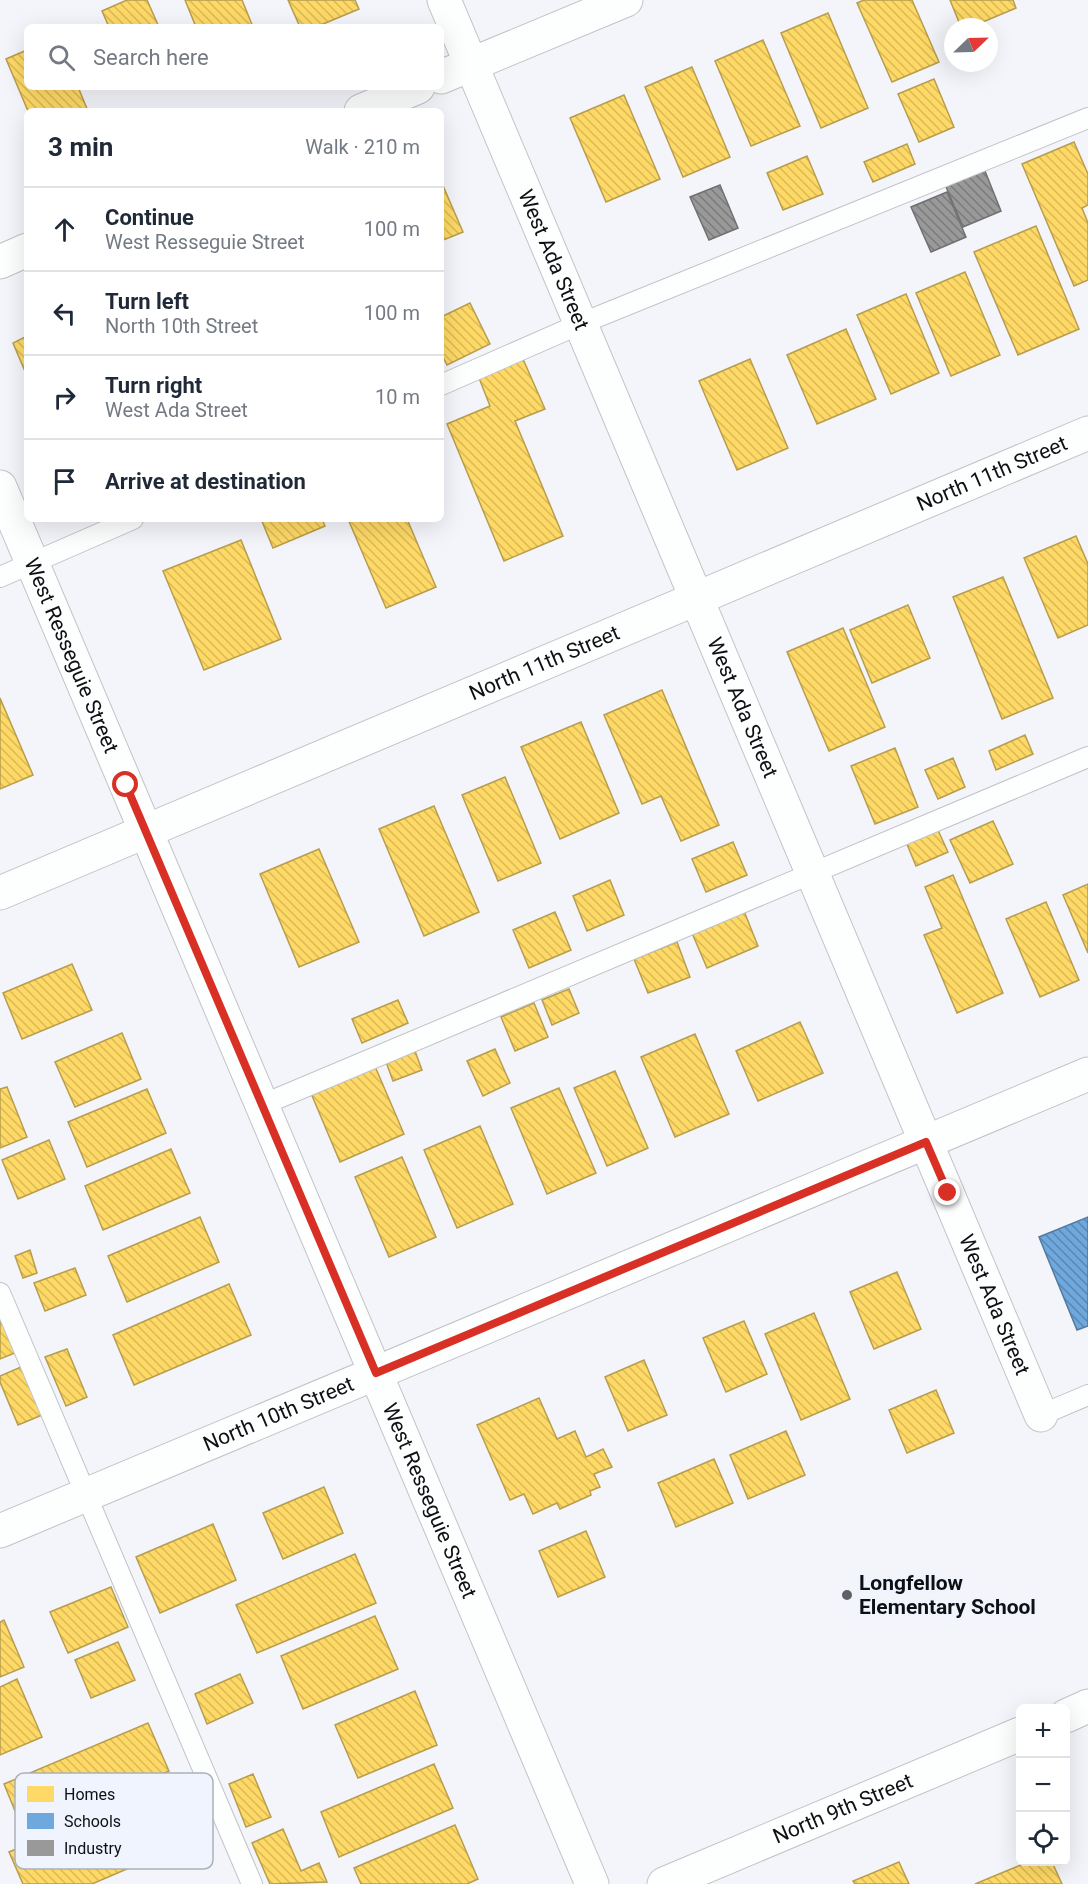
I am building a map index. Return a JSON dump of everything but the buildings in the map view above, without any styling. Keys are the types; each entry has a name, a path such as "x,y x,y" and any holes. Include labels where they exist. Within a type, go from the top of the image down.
{"street":[{"name":"West Ada Street","path":"444,0 1041,1415"},
{"path":"444,76 626,0"},
{"path":"368,108 411,90"},
{"path":"0,262 24,251"},
{"name":"North 11th Street","path":"0,893 1088,433"},
{"name":"West Resseguie Street","path":"0,487 592,1884"},
{"name":"North 10th Street","path":"0,1531 1088,1074"},
{"path":"1070,1714 1088,1706"},
{"name":"North 9th Street","path":"664,1884 1016,1736"}],"lane":[{"path":"444,383 580,324 1088,118"},
{"path":"0,577 126,522"},
{"path":"262,1105 1088,757"},
{"path":"0,1293 205,1773"},
{"path":"1041,1415 1088,1395"},
{"path":"213,1792 252,1884"}],"place":[{"name":"Longfellow Elementary School","path":"847,1595"}],"route":[{"path":"126,785 376,1373 926,1142 948,1193"}]}
